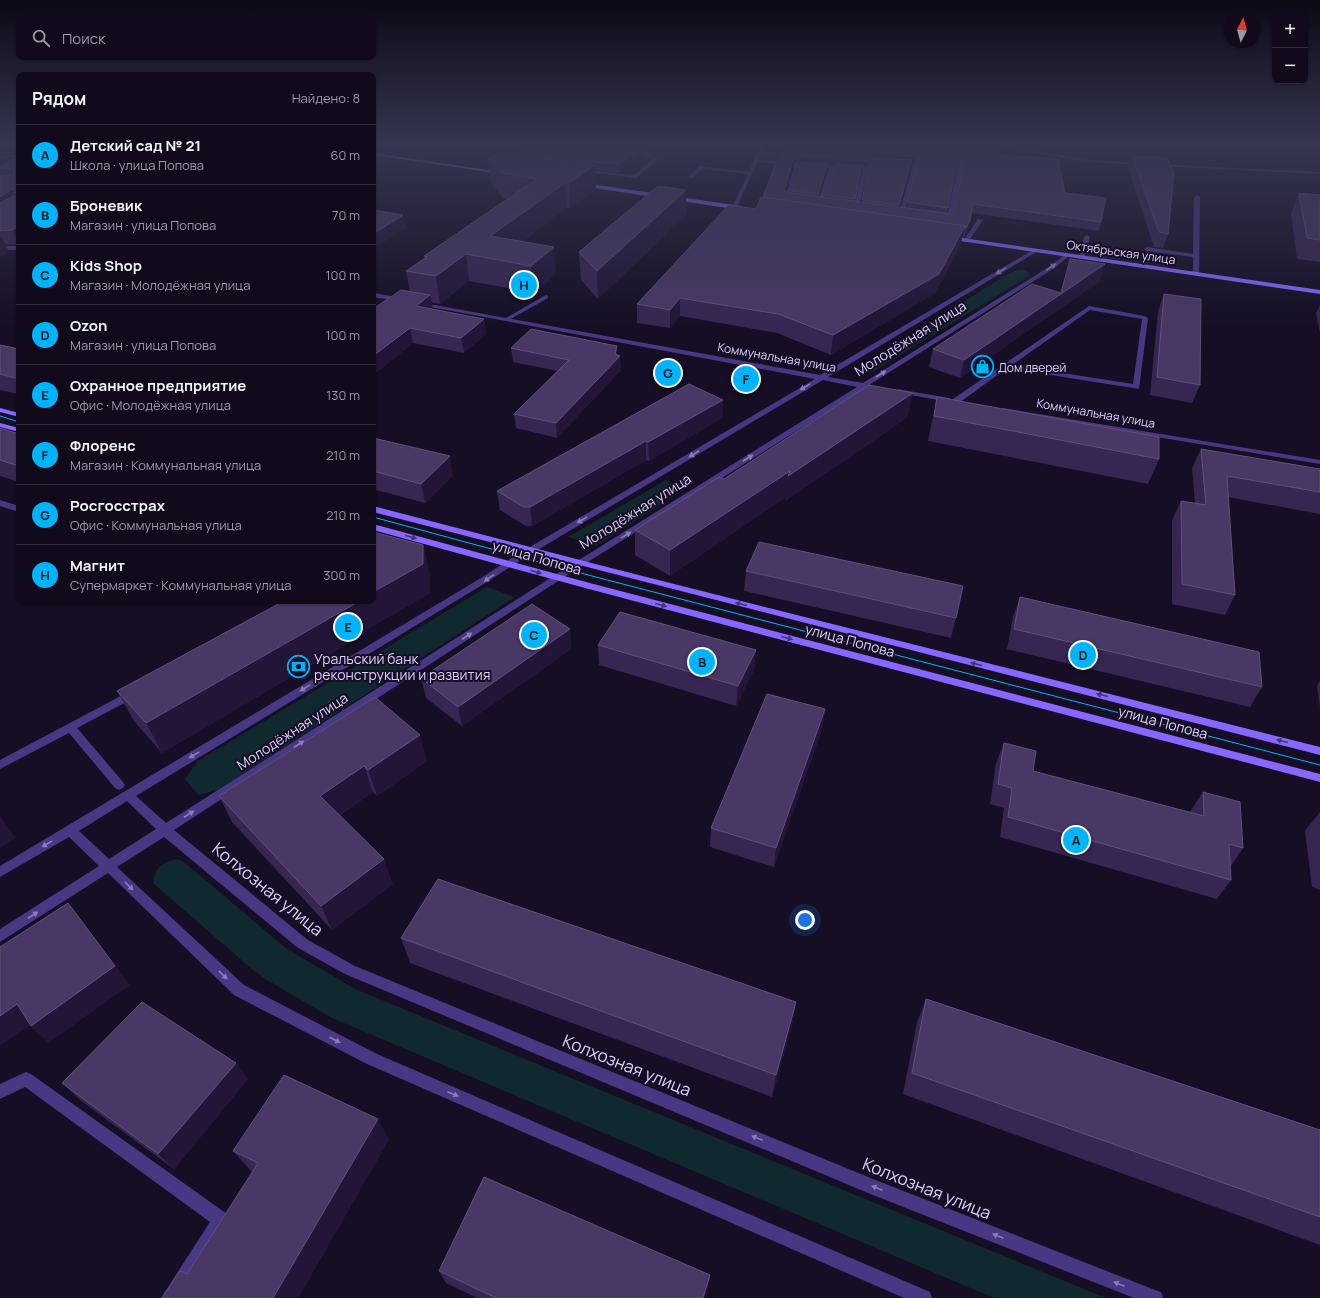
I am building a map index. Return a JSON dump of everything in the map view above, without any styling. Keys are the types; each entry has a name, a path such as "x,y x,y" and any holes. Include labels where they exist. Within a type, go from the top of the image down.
{"street":[{"path":"724,206 749,209"},
{"path":"850,206 864,208"},
{"path":"901,213 903,206"},
{"path":"935,218 949,220 952,206"},
{"path":"1196,274 1197,206"},
{"path":"894,212 908,214"},
{"path":"966,241 980,220"},
{"path":"1080,258 1088,237"},
{"name":"Октябрьская улица","path":"943,238 1320,292"},
{"path":"0,248 16,248"},
{"path":"1147,249 1196,256"},
{"name":"Молодёжная улица","path":"0,872 70,830 124,790 484,580 1035,251"},
{"name":"Молодёжная улица","path":"0,936 580,563 1054,266 1066,256"},
{"path":"376,296 408,301"},
{"path":"507,319 546,297"},
{"name":"Коммунальная улица","path":"416,302 877,387"},
{"path":"956,401 1006,366 1089,308 1145,318 1136,387 1006,366"},
{"path":"890,390 971,404"},
{"name":"Коммунальная улица","path":"994,408 1320,462"},
{"path":"0,410 16,415"},
{"path":"0,425 16,429"},
{"path":"0,503 16,508"},
{"name":"улица Попова","path":"376,509 580,563 1320,751"},
{"name":"улица Попова","path":"376,528 557,578 1320,778"},
{"path":"0,765 139,690"},
{"name":"Колхозная улица","path":"70,727 124,790 165,830 303,944 350,970 868,1185 1155,1298"},
{"path":"70,830 110,865 129,886 239,990 372,1059 924,1298"},
{"path":"0,1092 26,1079 221,1220 170,1298"}],"green space":[{"path":"1022,269 1030,273 1029,276 873,372 858,369 1006,275"},
{"path":"666,480 682,491 596,546 568,537"},
{"path":"487,587 515,597 218,790 198,795 185,779 198,761"},
{"path":"178,859 184,862 287,949 355,989 1106,1298 994,1298 332,1018 267,980 253,970 154,884 157,870 164,864"}],"building":[{"path":"0,206 16,206 16,228 12,230 0,231"},
{"path":"498,206 533,206 490,236 554,247 531,266 466,254 436,276 406,271 427,257 424,256"},
{"path":"635,206 669,206 597,271 579,252"},
{"path":"728,206 756,209 757,206 821,206 965,226 939,274 833,335 778,314 680,298 670,310 637,304"},
{"path":"823,206 889,206 954,213 955,206 973,206 970,220 966,228 964,228 965,226"},
{"path":"931,206 948,206 948,208"},
{"path":"984,206 1104,206 1101,222"},
{"path":"1150,206 1171,206 1168,234 1159,232"},
{"path":"1301,206 1320,206 1320,240 1307,238"},
{"path":"376,210 403,215 376,232"},
{"path":"1070,259 1105,264 964,360 933,349 1032,284 1061,293"},
{"path":"401,290 430,295 416,306 484,319 461,338 410,328 376,354 376,307"},
{"path":"1164,294 1201,299 1200,385 1157,377"},
{"path":"531,329 617,346 615,354 620,356 556,423 514,414 569,360 511,348"},
{"path":"0,345 16,348 16,378 0,374"},
{"path":"689,384 723,400 648,442 646,441 530,507 524,507 497,491"},
{"path":"869,385 913,393 788,476 790,471 670,550 635,530 719,477 724,479"},
{"path":"937,397 1159,437 1159,459 934,416"},
{"path":"0,428 16,433 16,465 0,460"},
{"path":"376,439 450,456 421,484 376,472"},
{"path":"1201,449 1320,469 1320,492 1227,476 1235,595 1182,584 1181,501 1206,505"},
{"path":"376,533 423,545 423,564 376,590"},
{"path":"759,542 963,586 956,618 746,571"},
{"path":"1020,597 1259,652 1262,687 1014,629"},
{"path":"278,604 354,604 146,723 117,691"},
{"path":"532,604 570,629 458,707 421,678"},
{"path":"620,612 756,650 738,686 598,645"},
{"path":"767,694 825,709 776,848 711,828"},
{"path":"375,697 420,735 368,770 364,766 320,796 384,859 321,906 219,796"},
{"path":"1004,743 1036,751 1033,771 1204,816 1203,792 1240,802 1243,848 1229,844 1231,880 1008,817 1012,788 998,784"},
{"path":"438,879 796,1002 776,1075 401,938"},
{"path":"68,903 115,966 31,1026 17,1004 0,1016 0,947"},
{"path":"926,999 1320,1130 1320,1217 912,1073"},
{"path":"142,1002 236,1063 158,1154 62,1083"},
{"path":"284,1075 378,1119 273,1298 162,1298 180,1271 187,1274 258,1163 233,1151"},
{"path":"484,1177 710,1275 703,1298 496,1298 439,1271"}],"tram line":[{"path":"0,416 16,421"},
{"path":"376,518 569,570 1320,765"}],"place":[{"name":"Магнит","path":"524,285"},
{"name":"Дом дверей","path":"983,367"},
{"name":"Росгосстрах","path":"668,373"},
{"name":"Флоренс","path":"746,379"},
{"name":"Охранное предприятие","path":"348,627"},
{"name":"Kids Shop","path":"534,635"},
{"name":"Ozon","path":"1083,655"},
{"name":"Броневик","path":"702,662"},
{"name":"Уральский банк реконструкции и развития","path":"298,666"},
{"name":"Детский сад № 21","path":"1076,840"}]}
